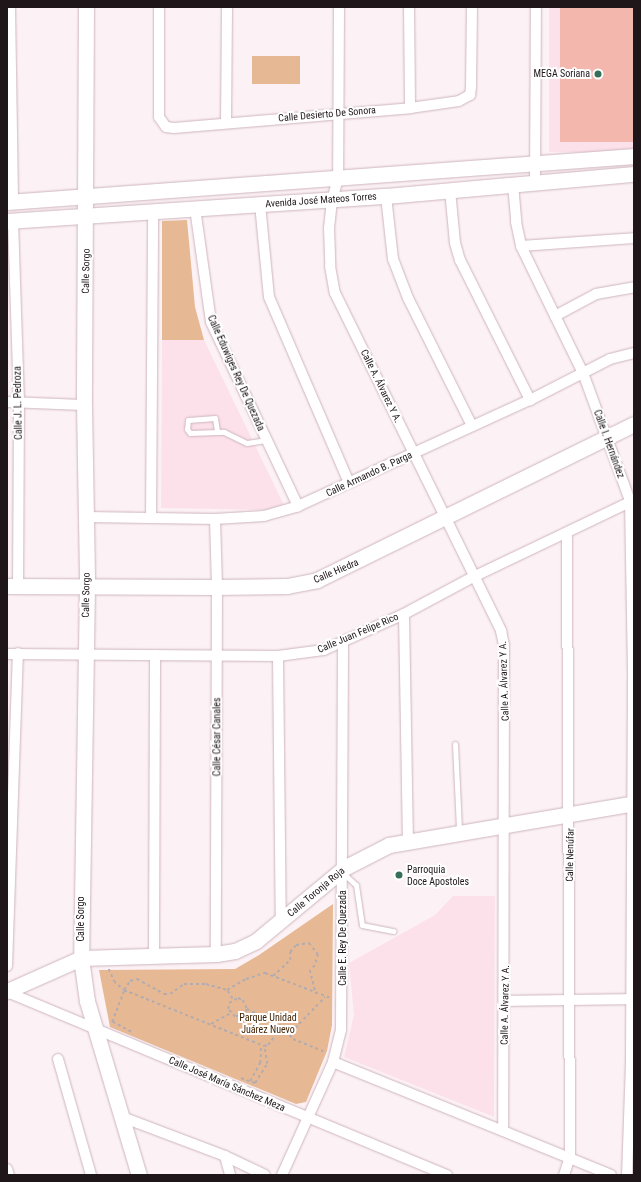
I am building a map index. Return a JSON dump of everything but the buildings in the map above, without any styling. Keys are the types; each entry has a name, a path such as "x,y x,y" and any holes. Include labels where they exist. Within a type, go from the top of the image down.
{"street":[{"path":"10,7 10,201"},
{"name":"Calle Sorgo","path":"86,7 84,405 87,585 81,958 87,1001 139,1175"},
{"name":"Calle Desierto De Sonora","path":"159,7 159,117 166,127 174,128 410,108 459,101 470,95 472,7"},
{"path":"226,123 227,7"},
{"name":"Calle A. Álvarez Y A.","path":"339,7 338,178 332,200 330,251 335,292 413,453 475,576 501,632 504,645 505,1001 503,1131"},
{"path":"409,7 410,108"},
{"path":"535,183 536,7"},
{"name":"Avenida José Mateos Torres","path":"10,201 86,194 535,165 634,156"},
{"name":"Avenida José Mateos Torres","path":"10,221 386,196 634,174"},
{"name":"Calle I. Hernández","path":"512,184 516,222 521,246 583,373 632,501 632,611 634,674 632,803 633,1062 632,1126 627,1175"},
{"path":"450,190 455,243 460,260 530,400"},
{"path":"386,196 393,259 408,298 472,426"},
{"path":"260,204 269,297 350,483"},
{"name":"Calle Eduwiges Rey De Quezada","path":"196,208 211,322 298,506"},
{"path":"151,518 154,211"},
{"name":"Calle J. L. Pedroza","path":"10,221 19,402 12,586"},
{"path":"521,246 634,238"},
{"path":"555,316 596,294 634,287"},
{"name":"Calle Armando B. Parga","path":"86,517 214,520 264,516 298,506 530,400 610,359 634,353"},
{"path":"7,402 84,405"},
{"name":"Calle Hiedra","path":"12,586 287,586 317,580 607,435 634,424"},
{"name":"Calle Juan Felipe Rico","path":"7,654 278,656 311,653 342,642 404,614 475,576 632,501"},
{"name":"Calle César Canales","path":"214,520 217,587 216,954"},
{"name":"Calle Nenúfar","path":"564,1175 570,1157 568,1001 570,815 567,533"},
{"path":"404,614 408,841"},
{"name":"Calle E. Rey De Quezada","path":"282,1175 334,1059 341,1030 343,998 344,870 342,642"},
{"path":"7,966 18,653"},
{"path":"154,954 155,656"},
{"path":"278,656 281,921"},
{"name":"Calle Toronja Roja","path":"7,992 81,958 154,954 216,954 235,951 252,943 344,870 378,848 408,841 570,815 632,803"},
{"name":"Calle José María Sánchez Meza","path":"7,992 308,1119 447,1175"},
{"path":"505,1001 632,999"},
{"path":"58,1059 91,1175"},
{"path":"334,1059 503,1131 612,1175"},
{"path":"122,1117 225,1156 266,1175"},
{"path":"225,1156 230,1175"},
{"path":"7,1169 9,1175"}],"lane":[{"path":"217,431 215,418 188,420 188,432 217,431 247,443 267,440"},
{"path":"455,744 459,833"},
{"path":"344,870 356,885 362,925 393,930"}],"path":[{"path":"273,976 290,960 290,952 296,945 309,943 318,954 315,966 310,970 316,994"},
{"path":"106,956 114,982 124,990 261,1045 268,1045 282,1026"},
{"path":"227,990 246,979 265,973 325,997 343,998"},
{"path":"134,1036 127,1028 112,1022 124,990 130,981 137,979 164,994 170,994 184,984 206,984 227,990 233,999"},
{"path":"233,999 243,1000 247,1009 282,1026 295,1028 325,997"},
{"path":"230,1014 228,1009 233,999"},
{"path":"211,1024 230,1014 240,1017 247,1009"},
{"path":"282,1026 293,1038 334,1059"},
{"path":"250,1081 260,1063 261,1045"},
{"path":"238,1076 255,1083 267,1064 264,1046"}],"shaded area":[{"name":"MEGA Soriana","path":"549,7 634,7 634,152 549,152"},
{"path":"162,340 204,340 284,505 274,510 161,508"},
{"path":"453,896 495,896 494,1117 344,1057 354,1015 349,963 435,915"}],"green space":[{"path":"252,56 300,56 300,84 252,84"},
{"path":"187,220 195,307 204,340 162,340 162,221"},
{"name":"Parque Unidad Juárez Nuevo","path":"333,904 332,1025 327,1051 306,1102 296,1104 110,1027 99,970 235,969 259,955"}],"place":[{"name":"MEGA Soriana","path":"598,74"},
{"name":"Parroquia Doce Apostoles","path":"399,875"}]}
